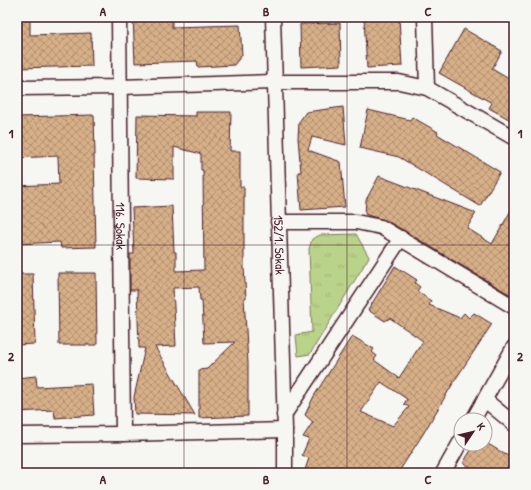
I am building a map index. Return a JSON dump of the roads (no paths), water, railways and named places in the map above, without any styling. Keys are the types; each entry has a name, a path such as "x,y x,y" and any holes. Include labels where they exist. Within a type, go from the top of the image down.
{"street":[{"name":"116. Sokak","path":"119,17 123,434"},
{"name":"152/1. Sokak","path":"273,17 285,473"},
{"path":"425,17 427,88"},
{"path":"17,88 120,87 275,82 399,82 427,88 514,138"},
{"path":"278,222 356,222 381,227 514,307"},
{"path":"284,415 401,238"},
{"path":"478,412 514,347"},
{"path":"485,400 514,424"},
{"path":"17,435 285,430"},
{"path":"443,473 455,452"}]}
